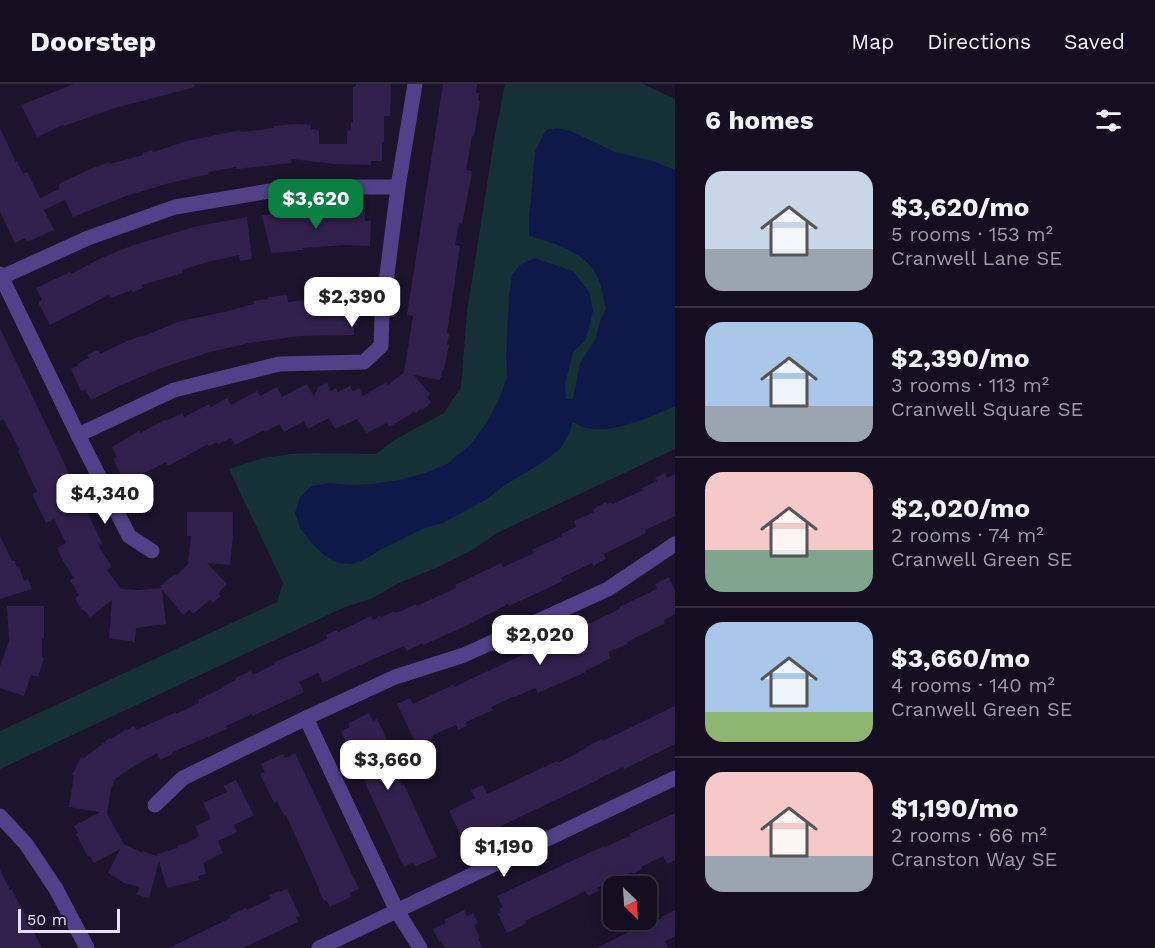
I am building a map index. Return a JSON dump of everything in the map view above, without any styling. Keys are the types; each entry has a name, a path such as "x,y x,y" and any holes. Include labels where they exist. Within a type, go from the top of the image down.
{"street":[{"path":"78,435 174,390 279,364 364,362 381,346 382,314 398,187 415,84"},
{"path":"152,551 129,536 1,275 88,238 175,207 294,187 398,187"},
{"path":"155,805 183,778 395,677 464,656 608,589 675,544"},
{"path":"306,718 397,911 420,948"},
{"path":"319,948 675,778"},
{"path":"0,816 26,844 57,889 87,948"}],"green space":[{"path":"505,84 643,84 675,99 675,449 497,533 474,549 399,583 371,599 345,607 0,769 0,731 277,602 283,583 229,469 263,458 291,454 376,454 396,439 444,413 461,387 467,312"}],"shaded area":[{"path":"557,128 571,131 615,152 653,161 675,170 675,406 632,423 608,429 586,428 573,422 560,449 487,499 443,523 425,528 365,559 352,564 338,563 324,555 300,528 295,513 300,497 312,486 330,483 372,484 425,473 447,464 471,444 487,422 507,378 506,355 512,275 520,265 534,258 573,271 589,292 593,310 590,325 585,341 573,352 565,385 566,399 573,399 580,363 596,338 606,309 599,280 585,261 558,245 529,236 535,151 546,130"}],"building":[{"path":"74,84 194,84 195,87 115,108 63,125 37,137 21,105"},
{"path":"356,84 391,84 390,116 384,116 382,161 371,161 371,165 291,159 292,163 236,169 236,167 208,172 209,174 126,196 73,217 65,200 44,210 54,230 27,242 25,238 15,243 0,212 0,128 16,162 23,174 27,172 40,198 59,189 59,184 109,162 110,164 143,155 152,150 153,152 187,141 240,130 241,132 294,124 311,125 311,129 319,130 319,144 347,144 347,131 351,130 351,122 353,122 353,87 356,87"},
{"path":"443,84 477,84 476,93 479,93 478,101 480,101 466,170 472,171 470,183 462,224 459,223 455,245 460,246 447,333 449,334 447,345 449,345 444,369 440,380 414,375 430,394 427,397 431,402 422,411 421,409 414,412 389,427 387,423 367,433 357,419 335,429 329,418 308,429 304,421 284,432 280,424 235,445 231,438 218,444 217,442 209,446 208,444 168,466 166,462 142,474 138,479 126,485 113,459 117,457 112,447 139,431 140,433 182,413 184,417 227,398 231,405 257,391 260,396 277,387 282,397 307,384 314,397 318,387 327,383 331,391 336,388 338,392 350,386 353,391 359,388 363,396 386,382 388,385 404,372 413,316 407,315"},
{"path":"325,210 365,211 365,221 371,221 370,246 344,245 271,253 262,215"},
{"path":"247,217 252,259 240,261 239,255 182,270 183,273 142,285 143,288 133,292 132,290 111,298 109,295 50,325 39,304 42,300 36,288 70,272 71,274 101,258 131,246 194,227"},
{"path":"287,295 288,302 317,299 317,297 349,296 350,300 357,300 357,325 354,325 354,335 300,336 249,343 210,352 164,367 91,400 85,389 81,391 71,369 89,358 87,355 98,350 100,354 177,322 254,304 253,301 268,299 268,297"},
{"path":"0,328 102,543 98,545 112,567 107,570 121,589 162,588 160,586 175,574 176,576 188,564 191,536 187,536 187,512 233,512 230,565 207,563 227,584 218,593 221,596 213,603 210,600 193,614 189,610 183,615 162,589 166,624 136,628 135,642 109,638 112,600 90,617 83,611 75,599 79,595 70,580 74,578 57,548 66,543 54,519 46,523 32,494 37,492 18,451 20,450 3,419 0,421"},
{"path":"665,473 667,478 675,474 675,516 645,530 646,533 604,554 606,559 593,566 592,563 561,578 563,581 509,606 508,604 479,620 423,645 422,643 407,651 404,646 323,683 318,673 299,682 304,692 226,726 227,729 172,752 173,754 160,760 157,753 115,779 107,813 113,825 124,844 142,853 142,851 157,856 157,854 178,848 177,846 199,836 195,826 211,819 203,803 227,792 224,786 236,780 254,815 234,825 237,832 218,841 223,853 203,863 206,874 198,876 200,880 167,888 159,861 149,898 137,895 139,887 124,883 108,873 120,849 94,863 90,856 88,857 74,826 100,812 69,807 74,775 72,775 81,757 84,758 126,729 134,726 137,730 176,712 176,714 199,703 198,700 236,680 235,678 251,671 253,675 275,662 328,639 326,635 337,630 338,632 371,616 373,620 416,604 417,606 501,563 503,567 534,553 532,550 576,527 574,521 594,512 596,507 606,502 612,504 637,493 657,481 655,478"},
{"path":"0,536 12,561 15,561 17,568 19,567 24,581 28,579 32,589 0,599"},
{"path":"669,577 675,591 675,614 664,620 665,623 627,642 628,644 608,652 611,658 586,672 538,693 535,688 515,696 491,707 493,710 466,722 467,726 458,730 456,725 433,735 431,739 421,744 416,744 397,704 410,698 413,704 453,685 454,687 620,609 619,607 657,589 655,584"},
{"path":"7,606 44,606 42,658 44,658 38,677 31,675 24,696 0,688 0,666 9,641"},
{"path":"675,706 675,744 467,842 463,833 460,834 449,811 475,798 471,790 483,785 487,794 557,761 558,763 602,739 603,741"},
{"path":"369,713 373,721 377,719 383,731 396,761 392,763 437,857 417,866 413,863 404,867 341,731 350,727 348,724 351,722"},
{"path":"295,753 359,889 350,893 349,898 330,907 319,891 286,815 284,816 277,801 274,803 260,774 265,772 261,764 283,754 285,758"},
{"path":"675,813 675,860 667,864 663,856 641,867 642,869 633,874 632,872 623,876 603,876 603,885 597,888 599,891 588,896 585,891 525,921 526,923 522,926 507,933 498,914 501,912 499,909 503,907 497,896 630,836 629,834"},
{"path":"0,870 12,890 42,948 0,948"},
{"path":"287,889 300,916 296,918 298,922 243,948 169,948 230,918 229,916 270,899 269,895"},
{"path":"464,910 467,916 473,913 478,923 474,925 483,948 445,948 441,941 439,942 433,929 446,923 444,920"},
{"path":"675,910 675,936 665,941 668,948 597,948 632,930 657,930 657,920"}]}
